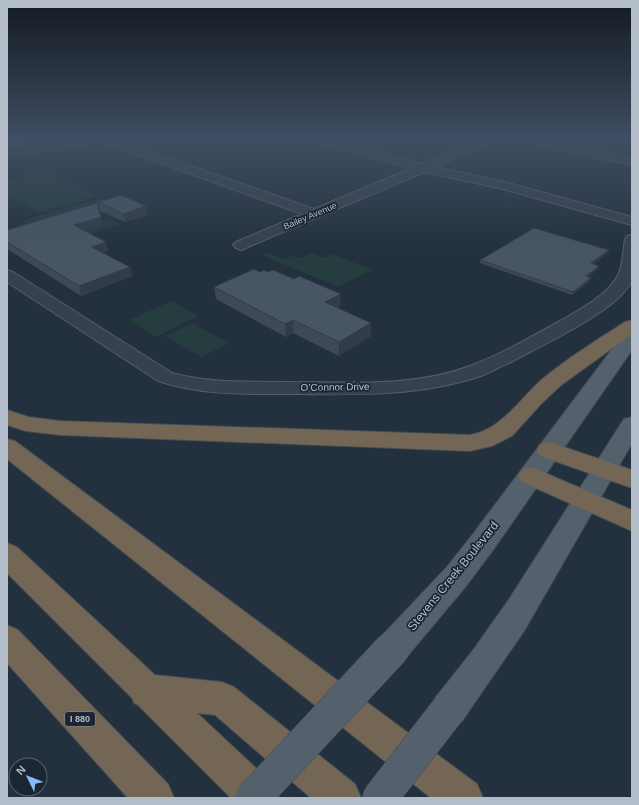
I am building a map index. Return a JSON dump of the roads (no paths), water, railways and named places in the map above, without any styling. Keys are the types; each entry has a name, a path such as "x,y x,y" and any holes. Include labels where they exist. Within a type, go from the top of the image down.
{"highway":[{"path":"7,418 26,424 60,428 470,443 486,441 497,436 518,417 541,391 591,353 632,326"},
{"path":"7,447 181,579 293,668 463,798"},
{"path":"549,450 602,470 632,479"},
{"path":"531,476 632,520"},
{"path":"7,554 146,691 259,798"},
{"name":"I 880","path":"7,640 154,798"},
{"path":"146,691 222,699 341,798"}],"main road":[{"name":"Stevens Creek Boulevard","path":"253,798 392,649 456,577 632,336"},
{"path":"380,798 490,654 520,609 586,500 602,470 632,424"}],"street":[{"path":"212,178 314,214"},
{"name":"Bailey Avenue","path":"241,245 401,178"},
{"path":"463,178 501,185 632,221"},
{"name":"O’Connor Drive","path":"7,275 165,377 184,384 232,388 340,388 408,386 445,380 475,371 595,309 614,293 626,276 632,239"}]}
